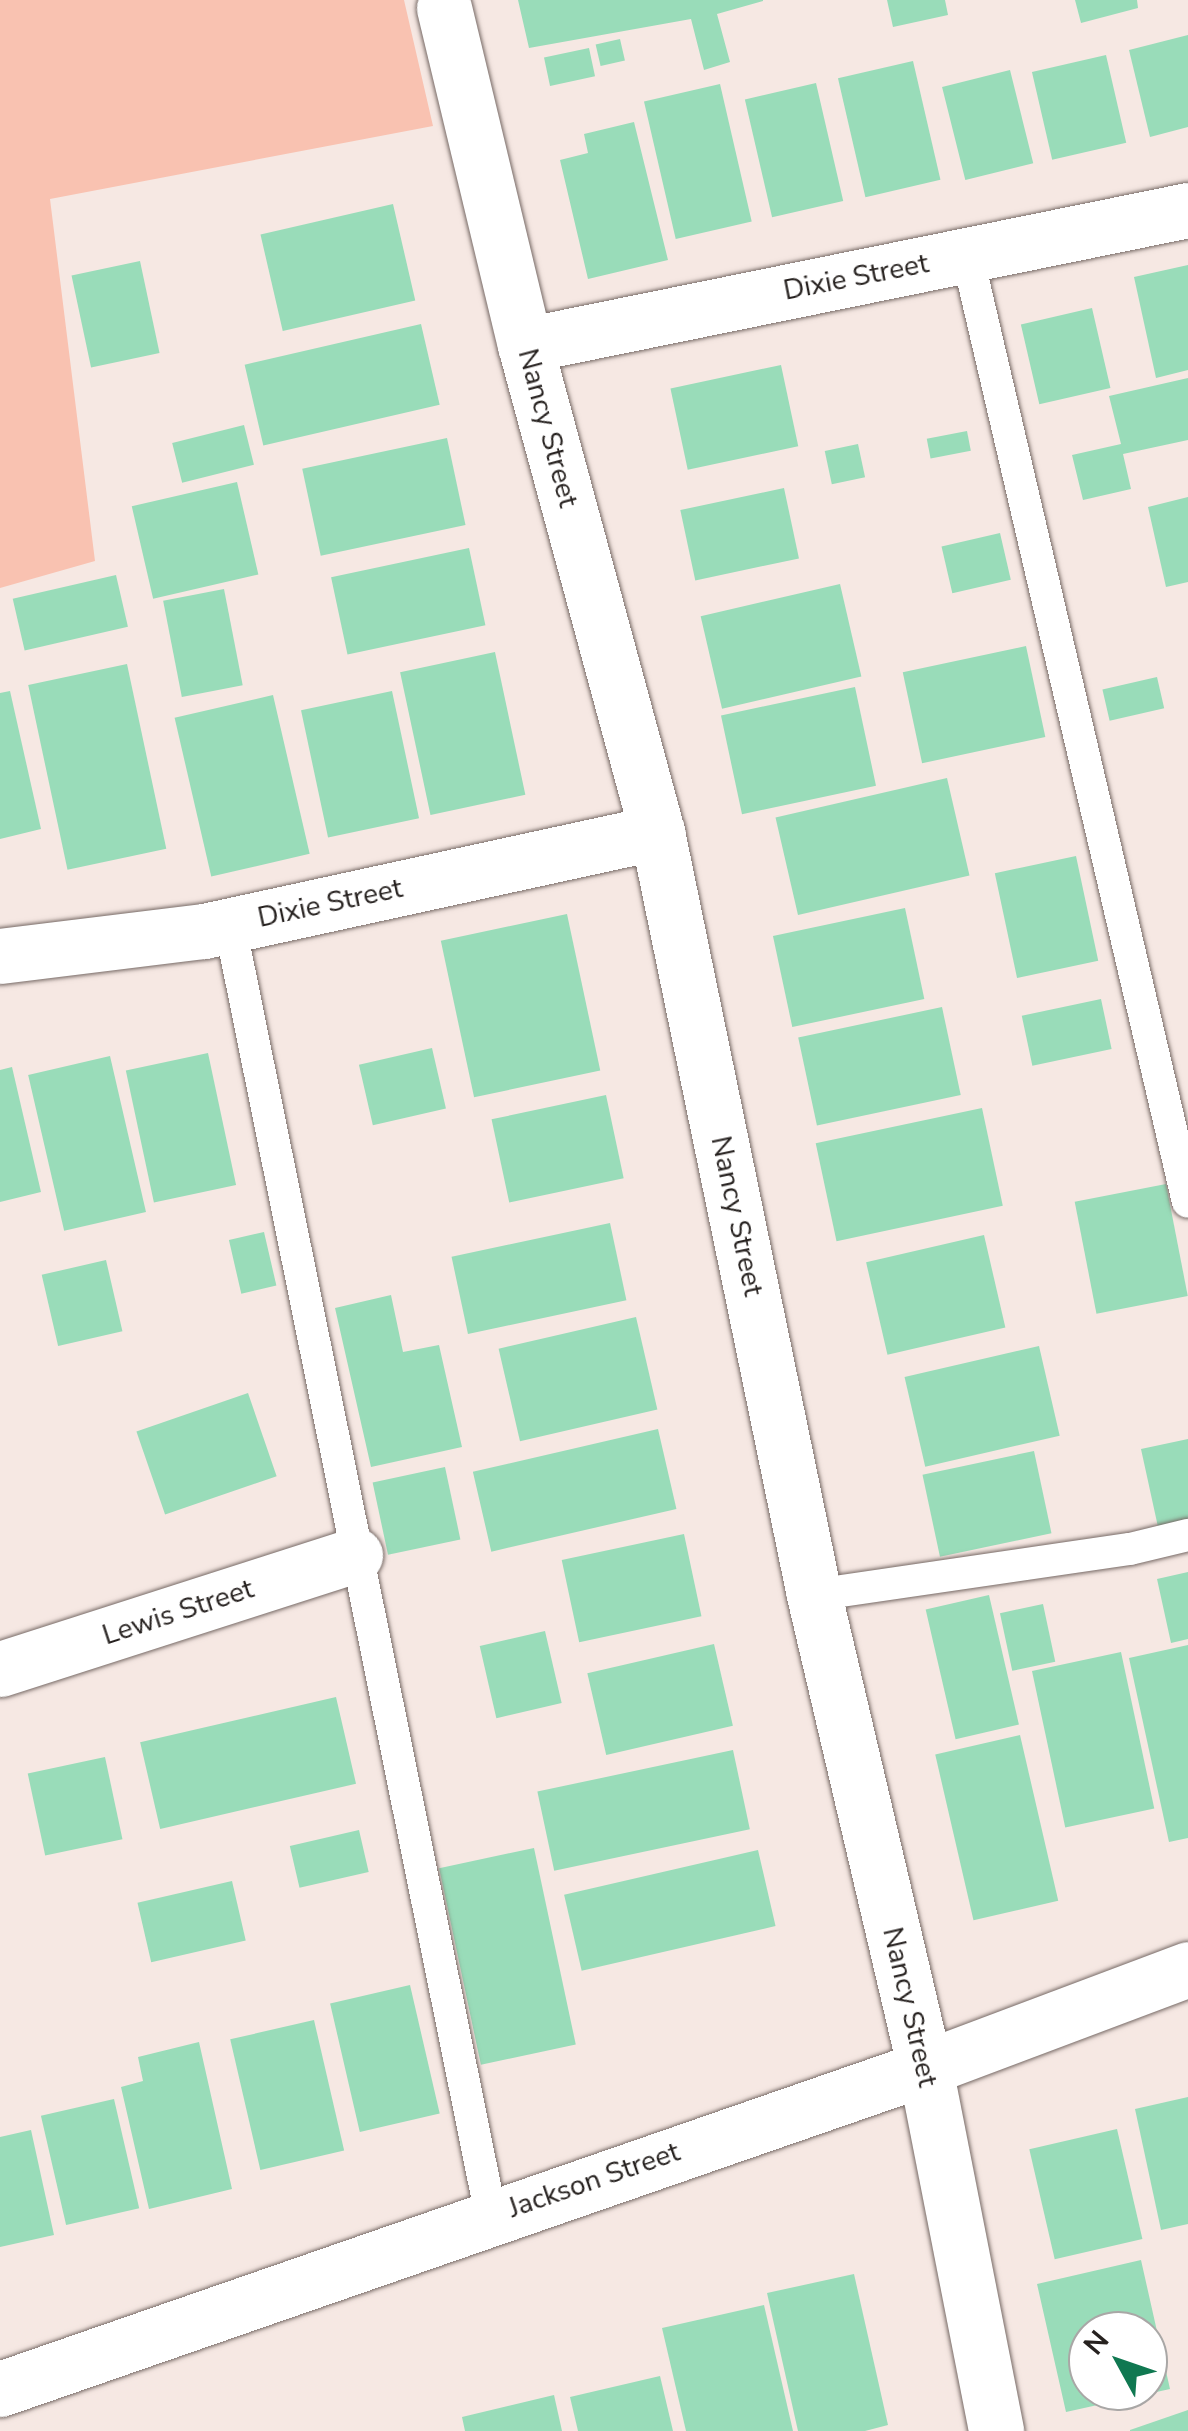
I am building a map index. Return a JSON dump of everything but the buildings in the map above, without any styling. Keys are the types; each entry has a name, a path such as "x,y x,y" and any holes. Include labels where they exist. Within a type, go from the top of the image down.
{"street":[{"name":"Nancy Street","path":"444,8 525,345 657,832 814,1595 925,2068 996,2431"},
{"name":"Dixie Street","path":"525,345 1188,210"},
{"name":"Dixie Street","path":"0,956 230,925 657,832"},
{"name":"Lewis Street","path":"0,1669 355,1555"},
{"name":"Jackson Street","path":"0,2389 925,2068 1188,1970"}],"lane":[{"path":"967,254 1188,1202"},
{"path":"230,925 491,2216"},
{"path":"814,1595 1130,1548 1188,1535"}],"shaded area":[{"path":"0,0 404,0 433,126 50,199 95,561 0,588"}]}
